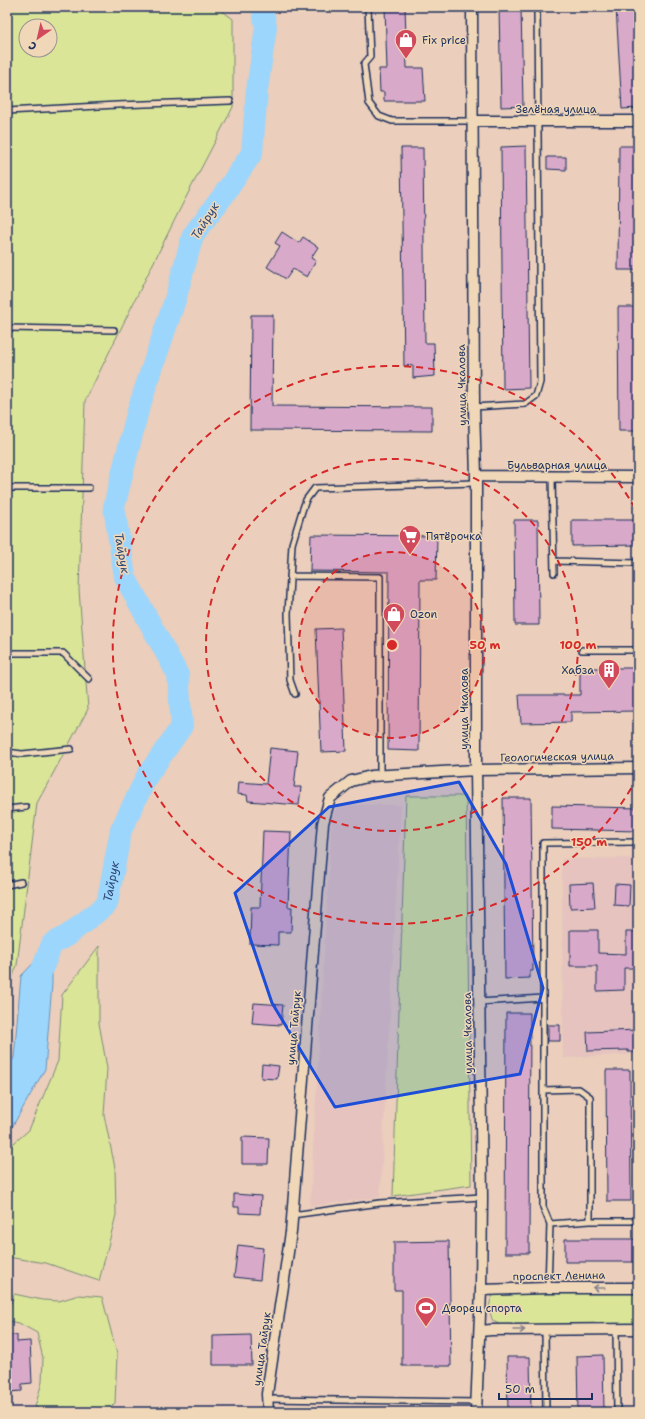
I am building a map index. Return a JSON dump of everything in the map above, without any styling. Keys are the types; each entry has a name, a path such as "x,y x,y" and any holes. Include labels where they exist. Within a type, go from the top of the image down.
{"street":[{"name":"улица Чкалова","path":"472,7 474,407 476,480 476,770 482,1196 480,1331 476,1407"},
{"name":"Зелёная улица","path":"473,121 638,121"},
{"name":"Бульварная улица","path":"476,480 552,477 638,477"},
{"name":"Геологическая улица","path":"476,770 638,768"},
{"name":"улица Тайрук","path":"268,1412 267,1394 291,1232 291,1215 323,823 330,798 351,781 380,775 476,770"},
{"name":"проспект Ленина","path":"481,1290 638,1288"},
{"path":"480,1331 638,1329"}],"lane":[{"path":"368,7 370,57 364,64 369,103 379,116 392,121 473,121"},
{"path":"474,407 525,404 536,396 540,382 537,7"},
{"path":"7,111 230,101"},
{"path":"7,328 114,330"},
{"path":"552,477 554,573"},
{"path":"295,694 290,680 288,614 292,544 306,500 315,488 476,480"},
{"path":"7,488 89,488"},
{"path":"554,561 638,563"},
{"path":"290,576 380,577 380,775"},
{"path":"582,650 638,650"},
{"path":"7,653 63,653 89,679"},
{"path":"7,752 22,754 71,749"},
{"path":"7,809 26,807"},
{"path":"548,1288 550,1224 543,1207 543,843 638,842"},
{"path":"7,885 21,882"},
{"path":"479,1002 543,998"},
{"path":"543,1090 580,1089 590,1097 590,1220"},
{"path":"291,1215 380,1203 482,1196"},
{"path":"550,1224 590,1220 638,1221"},
{"path":"616,1329 617,1412"},
{"path":"545,1330 546,1412"},
{"path":"268,1399 476,1407"}],"highlighted area":[{"path":"459,782 506,864 543,988 520,1074 335,1107 272,1003 235,893 329,807"}],"shaded area":[{"path":"339,805 401,805 380,1197 310,1206 332,817"},
{"path":"638,858 638,1054 563,1058 562,859"}],"green space":[{"path":"7,7 217,7 233,19 233,107 183,203 85,401 79,590 88,709 37,803 17,965 7,992"},
{"path":"406,796 466,796 471,1185 393,1196"},
{"path":"99,946 99,1023 107,1068 104,1115 115,1168 116,1215 99,1281 46,1263 7,1257 7,1149 29,1130 58,1061 62,995"},
{"path":"496,1293 638,1293 638,1324 503,1326 493,1321 491,1314 490,1303 491,1299"},
{"path":"14,1294 42,1300 59,1301 79,1295 102,1297 117,1354 115,1403 106,1412 46,1412 35,1407 42,1382 43,1358 37,1333 19,1323 7,1321 7,1315"}],"water":[{"path":"52,944 52,984 45,1069 12,1127 7,1131 7,1068 14,1058 21,976"}],"building":[{"path":"385,7 405,7 407,68 423,68 425,101 384,101 384,92 380,92 379,69 387,69"},
{"path":"499,7 521,7 523,106 501,107"},
{"path":"616,7 636,7 638,46 638,108 622,109"},
{"path":"526,146 529,388 503,389 501,147"},
{"path":"619,146 638,146 638,270 618,270"},
{"path":"401,148 423,148 425,343 434,343 435,376 413,378 413,365 404,366"},
{"path":"547,157 566,157 566,170 547,169"},
{"path":"282,232 299,243 303,237 318,247 311,258 316,261 307,277 293,269 286,279 267,267 280,246 275,243"},
{"path":"618,307 638,307 638,431 619,431"},
{"path":"251,315 273,315 272,406 432,407 432,431 250,430"},
{"path":"514,520 538,520 539,625 515,625"},
{"path":"572,520 638,520 638,545 572,546"},
{"path":"311,535 437,536 436,580 420,580 419,751 388,750 389,572 310,571"},
{"path":"341,628 346,751 321,752 316,629"},
{"name":"Хабза","path":"580,668 638,668 638,711 571,712 571,722 521,723 519,695 580,695"},
{"path":"270,748 298,751 294,787 301,787 299,805 248,801 247,795 237,794 238,782 266,784"},
{"path":"503,798 531,798 533,971 530,971 530,978 505,979"},
{"path":"552,806 638,808 638,831 552,829"},
{"path":"263,831 291,832 288,907 292,907 291,932 278,932 278,945 250,944 251,907 260,907"},
{"path":"593,883 595,907 570,908 569,884"},
{"path":"615,884 630,885 629,906 614,905"},
{"path":"570,930 598,930 598,953 626,954 626,932 638,932 638,968 624,968 624,990 597,991 597,966 570,966"},
{"path":"254,1003 283,1005 281,1025 252,1023"},
{"path":"506,1013 530,1013 529,1253 505,1253"},
{"path":"548,1025 560,1025 560,1041 548,1041"},
{"path":"638,1030 638,1052 628,1052 628,1050 588,1051 587,1032"},
{"path":"262,1064 279,1066 277,1079 261,1078"},
{"path":"606,1070 630,1070 631,1201 607,1201"},
{"path":"242,1137 269,1138 268,1164 242,1164"},
{"path":"234,1194 261,1196 260,1214 239,1213 239,1207 234,1207"},
{"path":"565,1239 638,1239 638,1262 565,1262"},
{"name":"Дворец спорта","path":"449,1241 451,1366 402,1366 402,1290 394,1290 394,1242"},
{"path":"238,1245 263,1248 260,1280 234,1277"},
{"path":"17,1335 17,1342 30,1341 32,1383 22,1384 22,1391 8,1392 7,1336"},
{"path":"251,1335 252,1365 213,1365 213,1336"},
{"path":"603,1355 604,1412 578,1412 577,1356"},
{"path":"507,1357 530,1357 531,1412 508,1412"}],"waterway":[{"name":"Тайрук","path":"41,972 52,944 68,935 107,904 121,830 147,776 182,726 178,675 125,577 114,507 138,410 175,300 193,235 223,196 252,153 257,90 266,27 262,7"}],"place":[{"name":"Fix price","path":"406,60"},
{"name":"Пятёрочка","path":"410,556"},
{"name":"Ozon","path":"394,634"},
{"name":"Хабза","path":"609,690"},
{"name":"Дворец спорта","path":"426,1328"}]}
